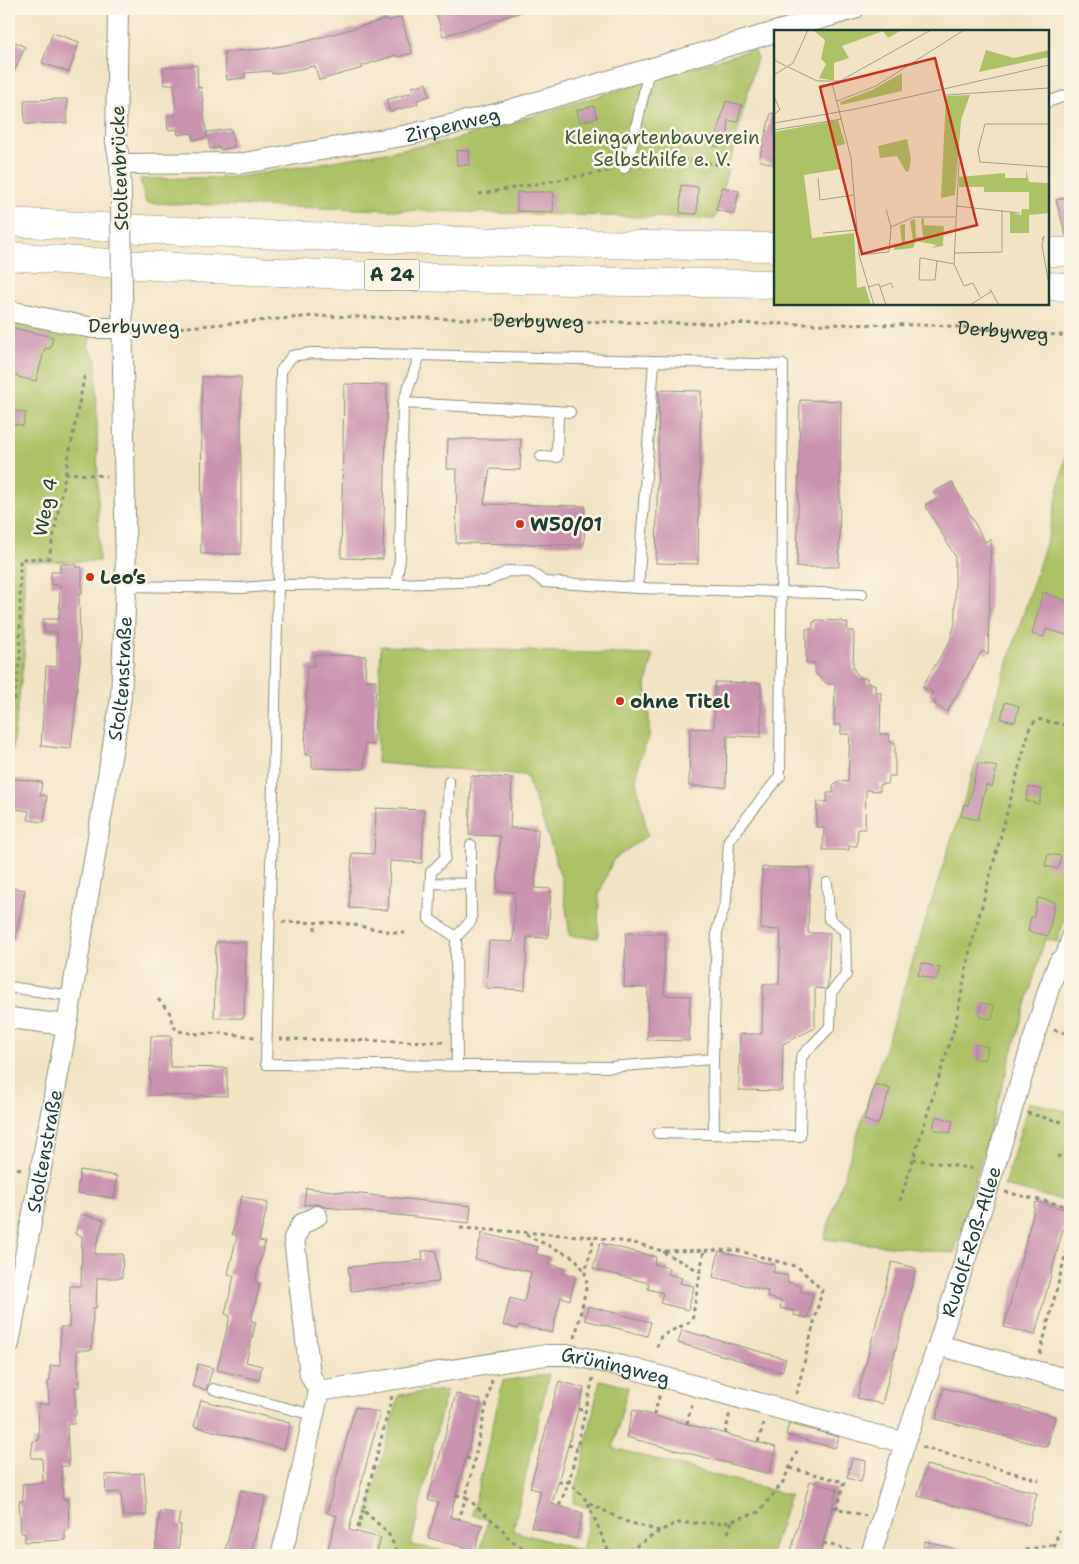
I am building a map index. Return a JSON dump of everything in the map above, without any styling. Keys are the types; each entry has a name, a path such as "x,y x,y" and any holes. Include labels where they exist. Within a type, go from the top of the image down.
{"highway":[{"name":"A 24","path":"9,222 282,236 586,245 774,247"},
{"path":"1049,252 1070,252"},
{"name":"A 24","path":"9,256 288,272 587,282 774,284"},
{"path":"1049,286 1070,286"}],"street":[{"name":"Stoltenbrücke","path":"118,9 116,142 120,164 124,328"},
{"name":"Zirpenweg","path":"790,30 823,25 854,9"},
{"name":"Zirpenweg","path":"120,164 244,164 408,135 496,114 774,33"},
{"name":"Derbyweg","path":"9,311 93,328 124,328"},
{"name":"Stoltenstraße","path":"9,1339 67,1025 121,697 126,586 124,328"},
{"name":"Rudolf-Roß-Allee","path":"866,1554 882,1520 905,1443 991,1180 1049,988 1065,963"},
{"path":"9,1018 67,1025"},
{"path":"281,1555 290,1523 319,1390 310,1376 294,1238 302,1224 317,1216"},
{"path":"938,1345 1070,1380"},
{"name":"Grüningweg","path":"319,1390 546,1355 571,1355 626,1367 905,1443"}],"lane":[{"path":"624,168 630,154 649,70"},
{"path":"1049,102 1070,94"},
{"path":"712,1059 610,1067 266,1064 278,585 281,371 292,356 311,353 783,365 780,776 730,840 726,901 717,930 712,1059 714,1134"},
{"path":"396,584 400,559 403,403 420,355"},
{"path":"638,588 654,361"},
{"path":"403,403 570,412"},
{"path":"541,456 556,457 558,412"},
{"path":"126,586 242,588 278,585 488,581 508,571 531,572 544,582 638,588 862,594"},
{"path":"449,782 445,858 431,872 429,919 456,937"},
{"path":"457,1066 456,937 471,921 472,845"},
{"path":"431,883 471,884"},
{"path":"658,1133 800,1136 801,1057 830,1028 831,993 846,975 845,931 829,919 827,883"},
{"name":"Rudolf-Roß-Allee","path":"1065,963 1070,927"},
{"path":"9,987 72,996"},
{"path":"213,1389 313,1415"}],"path":[{"path":"630,154 725,165"},
{"path":"479,194 624,168"},
{"name":"Derbyweg","path":"124,328 154,330 314,316 667,323 935,325 1070,336"},
{"name":"Weg 4","path":"9,702 14,703 20,658 20,559 49,558 85,373"},
{"path":"65,473 125,477"},
{"path":"900,1201 955,1026 970,950 1030,727 1037,719 1070,726"},
{"path":"269,922 343,923 406,932"},
{"path":"315,922 315,930"},
{"path":"158,999 170,1014 172,1023 177,1031 198,1034 221,1032 266,1039 456,1042"},
{"path":"1012,1110 1069,1124 1070,1136"},
{"path":"1057,1157 1070,1152"},
{"path":"913,1159 991,1180 1070,1207"},
{"path":"460,1228 594,1237 639,1244 662,1252 701,1272"},
{"path":"524,1233 575,1258 585,1272"},
{"path":"571,1355 587,1284 585,1272 594,1237"},
{"path":"1036,1372 1070,1237"},
{"path":"657,1347 661,1336 692,1321 704,1250"},
{"path":"662,1252 736,1250 798,1268 822,1290 792,1412"},
{"path":"559,1506 569,1482 597,1361"},
{"path":"459,1519 466,1497 496,1362"},
{"path":"358,1528 397,1378"},
{"path":"578,1409 586,1411"},
{"path":"476,1422 482,1423"},
{"path":"905,1443 1039,1480"},
{"path":"568,1445 577,1447"},
{"path":"622,1555 676,1523 724,1523 760,1512 783,1482 798,1450"},
{"path":"466,1458 474,1460"},
{"path":"790,1468 844,1482 837,1509"},
{"path":"558,1482 569,1482 588,1502 624,1521 660,1531"},
{"path":"456,1495 466,1497 502,1528 509,1539 529,1552"},
{"path":"588,1502 610,1555"},
{"path":"832,1507 882,1520"},
{"path":"363,1510 388,1533 399,1555"},
{"path":"728,1533 732,1521"},
{"path":"1052,1555 1060,1530"},
{"path":"823,1543 866,1554"},
{"path":"1002,1555 1056,1544"},
{"path":"512,1555 529,1552 562,1555"}],"green space":[{"name":"Kleingartenbauverein Selbsthilfe e. V.","path":"754,49 757,57 715,219 146,203 140,179 240,177 450,141"},
{"path":"9,317 91,335 88,347 96,358 99,561 24,562 24,658 9,773"},
{"path":"1070,436 1070,904 1057,942 1045,939 954,1253 824,1239 1049,534"},
{"path":"381,646 653,655 646,685 649,738 640,758 636,781 648,835 613,860 599,894 598,938 570,936 562,881 526,775 377,763"},
{"path":"1029,1102 1070,1112 1070,1202 1004,1186"},
{"path":"549,1374 513,1531 582,1551 591,1509 573,1503 600,1380 628,1387 613,1448 790,1495 771,1555 479,1555 488,1520 472,1515 503,1381"},
{"path":"446,1390 411,1545 470,1555 381,1555 385,1536 364,1528 399,1395"}],"building":[{"path":"435,9 520,9 521,12 443,36"},
{"path":"401,17 412,53 397,57 396,55 362,66 363,68 319,80 315,66 272,74 271,71 245,73 245,78 227,80 224,52 264,49 304,42 387,19 388,21"},
{"path":"53,33 79,42 69,72 42,63"},
{"path":"9,39 25,47 9,84"},
{"path":"197,65 198,88 201,87 207,138 193,140 192,133 178,135 177,129 168,130 167,116 176,115 174,84 164,85 163,68"},
{"path":"426,83 430,96 417,100 418,104 390,112 386,100 414,92 412,87"},
{"path":"67,99 67,123 25,124 24,100"},
{"path":"726,101 742,105 737,122 728,120 728,146 713,146"},
{"path":"594,106 597,118 580,122 577,110"},
{"path":"771,113 774,114 774,165 759,160"},
{"path":"231,129 234,147 220,150 220,147 210,149 207,132"},
{"path":"469,150 470,165 457,165 456,151"},
{"path":"681,185 698,187 697,214 680,213"},
{"path":"722,187 739,191 734,214 716,210"},
{"path":"517,192 554,192 553,212 517,211"},
{"path":"1070,196 1070,236 1066,236 1056,200"},
{"path":"9,327 53,337 50,349 45,348 36,381 18,377 18,375 9,376"},
{"path":"202,377 241,377 241,554 201,554"},
{"path":"344,384 387,385 383,559 341,558"},
{"path":"659,390 701,391 698,564 656,563"},
{"path":"800,400 841,401 839,567 797,567"},
{"path":"12,410 26,413 23,426 9,423"},
{"name":"W50/01","path":"448,439 521,439 520,470 490,469 484,504 585,506 584,545 456,543 457,469 447,469"},
{"path":"952,482 985,542 991,539 988,655 982,651 947,712 934,704 936,702 929,698 933,692 922,687 950,641 955,623 955,556 925,505 937,499 933,492"},
{"path":"60,564 76,564 76,567 82,567 82,594 79,594 80,659 71,749 41,746 46,666 57,667 57,632 44,632 43,619 59,619 60,585 51,585 51,572 60,572"},
{"path":"1043,592 1070,602 1070,636 1046,629 1044,637 1032,634"},
{"path":"816,620 843,621 848,623 847,631 854,631 853,668 860,678 867,678 867,683 875,684 875,692 881,692 880,734 890,734 889,742 895,742 895,776 889,776 888,784 880,784 880,791 866,790 865,829 858,829 857,846 849,846 849,850 823,850 824,828 816,827 817,802 827,802 827,793 833,793 833,785 839,781 848,782 850,734 841,734 841,725 834,725 835,684 827,684 815,673 815,663 806,663 806,629 813,629 813,622 816,622"},
{"path":"314,655 366,656 365,680 376,680 374,745 365,744 364,769 312,768 312,755 305,755 307,666 314,666"},
{"path":"715,682 761,683 761,737 727,736 726,787 689,786 690,728 714,729"},
{"path":"1005,702 1019,706 1015,722 1001,719"},
{"path":"978,763 997,767 992,787 986,785 978,820 961,816 964,804 968,805"},
{"path":"471,776 512,778 510,828 538,829 535,888 551,889 548,938 527,937 525,990 486,988 489,941 513,942 515,892 497,891 500,836 469,835"},
{"path":"9,778 42,782 40,795 47,796 44,822 28,820 29,811 9,808"},
{"path":"1029,787 1042,790 1039,804 1026,801"},
{"path":"376,808 424,810 422,863 390,861 388,910 349,908 352,853 374,854"},
{"path":"1048,854 1061,856 1058,869 1045,866"},
{"path":"762,867 810,868 808,933 830,933 828,985 826,989 815,988 815,1028 783,1044 782,1091 739,1090 740,1034 762,1034 763,984 779,984 781,930 761,929"},
{"path":"9,887 25,890 15,940 9,940"},
{"path":"1038,898 1055,902 1048,936 1028,931"},
{"path":"626,933 665,934 664,995 690,996 689,1041 647,1040 648,988 624,987"},
{"path":"216,942 246,942 244,1018 214,1018"},
{"path":"922,963 940,968 936,980 918,975"},
{"path":"981,1003 994,1005 992,1019 979,1017"},
{"path":"151,1036 171,1036 170,1067 227,1068 227,1096 149,1095"},
{"path":"976,1044 988,1047 985,1060 973,1058"},
{"path":"875,1084 890,1089 878,1125 864,1120"},
{"path":"936,1116 953,1121 950,1133 933,1129"},
{"path":"80,1170 117,1176 114,1198 77,1193"},
{"path":"306,1188 471,1206 469,1223 325,1207 318,1204 304,1205"},
{"path":"242,1196 268,1203 259,1241 265,1242 255,1281 260,1283 251,1321 256,1322 246,1362 262,1366 259,1380 217,1370 230,1316 225,1314 234,1276 228,1274 237,1236 232,1234"},
{"path":"1036,1202 1068,1210 1035,1335 1004,1327"},
{"path":"81,1214 104,1220 94,1254 123,1254 122,1278 97,1278 96,1308 93,1308 92,1350 77,1350 79,1387 75,1387 76,1415 74,1415 74,1424 67,1424 69,1466 61,1466 63,1499 68,1499 69,1530 65,1530 65,1540 25,1542 25,1533 21,1533 19,1501 23,1501 22,1484 43,1483 42,1458 31,1458 33,1441 39,1440 38,1404 49,1404 48,1381 50,1381 50,1366 60,1365 60,1327 69,1327 70,1286 81,1286 82,1236 75,1234"},
{"path":"482,1233 538,1247 536,1254 551,1257 549,1264 564,1268 562,1273 575,1276 570,1300 561,1297 552,1333 519,1325 518,1329 503,1325 510,1298 524,1302 531,1272 475,1259"},
{"path":"600,1243 656,1257 654,1264 669,1268 668,1274 682,1278 680,1283 694,1286 688,1310 660,1303 663,1293 648,1289 649,1283 593,1269"},
{"path":"436,1250 439,1282 351,1291 348,1267 423,1260 422,1251"},
{"path":"719,1251 775,1265 773,1272 788,1276 787,1282 801,1286 800,1291 813,1294 807,1318 794,1315 795,1311 780,1308 782,1301 767,1297 768,1291 713,1277"},
{"path":"892,1262 916,1268 882,1404 857,1398"},
{"path":"588,1306 651,1322 647,1336 585,1320"},
{"path":"682,1330 786,1359 782,1372 678,1343"},
{"path":"198,1364 213,1368 206,1390 192,1386"},
{"path":"559,1381 584,1388 552,1504 583,1513 576,1539 531,1527 541,1491 530,1488"},
{"path":"944,1388 1055,1416 1047,1447 936,1419"},
{"path":"456,1394 481,1400 450,1517 482,1525 475,1550 428,1538 438,1503 428,1500"},
{"path":"201,1400 290,1423 284,1449 194,1426"},
{"path":"355,1407 380,1413 349,1530 381,1538 376,1555 339,1555 327,1552 337,1516 327,1513"},
{"path":"633,1410 776,1447 769,1474 626,1437"},
{"path":"789,1424 839,1437 835,1448 786,1435"},
{"path":"852,1458 866,1461 861,1482 847,1478"},
{"path":"926,1465 1037,1493 1029,1525 918,1496"},
{"path":"144,1473 147,1515 123,1516 121,1492 106,1493 105,1475"},
{"path":"810,1481 837,1489 820,1555 790,1555"},
{"path":"241,1490 266,1496 250,1555 224,1555"},
{"path":"160,1511 180,1514 178,1524 181,1525 178,1554 155,1551"},
{"path":"925,1541 962,1551 961,1555 922,1555"}],"place":[{"name":"W50/01","path":"520,524"},
{"name":"Leo‘s","path":"90,577"},
{"name":"ohne Titel","path":"620,701"}]}
